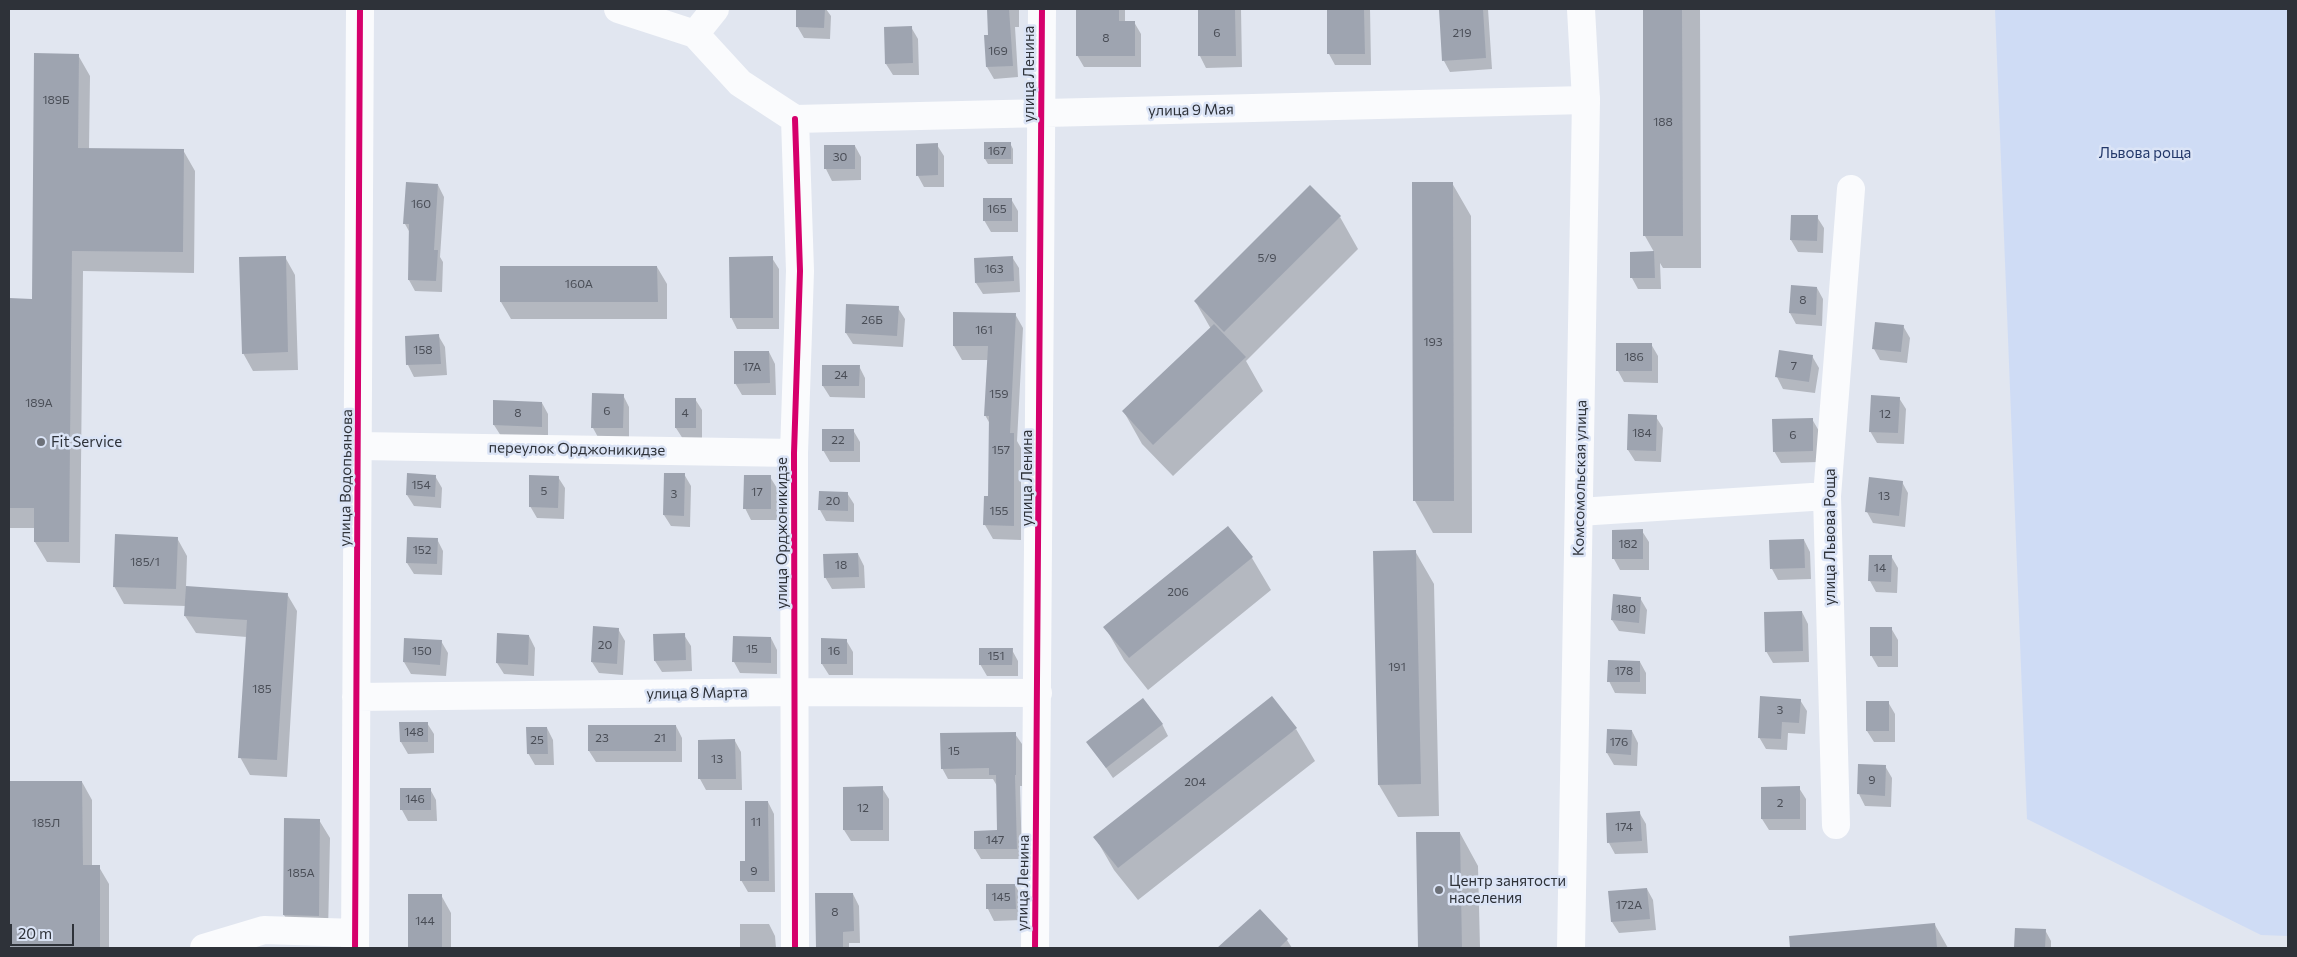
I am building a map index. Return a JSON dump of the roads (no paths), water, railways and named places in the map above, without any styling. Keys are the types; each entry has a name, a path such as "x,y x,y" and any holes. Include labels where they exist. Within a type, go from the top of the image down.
{"street":[{"name":"улица Водопьянова","path":"355,941 360,9"},
{"path":"618,9 695,34 740,83 795,118"},
{"path":"695,34 715,9"},
{"name":"улица Ленина","path":"1035,948 1042,9"},
{"name":"Комсомольская улица","path":"1570,948 1586,100 1581,9"},
{"name":"улица 9 Мая","path":"795,118 1042,114 1586,100"},
{"name":"улица Орджоникидзе","path":"795,118 800,271 794,453 795,948"},
{"name":"улица Львова Роща","path":"1836,825 1827,496 1851,188"},
{"name":"переулок Орджоникидзе","path":"359,446 794,453"},
{"path":"1579,512 1827,496"},
{"name":"улица 8 Марта","path":"356,697 794,692 1038,693"},
{"path":"204,948 264,930 355,941"}],"place":[{"name":"Fit Service","path":"41,442"},
{"name":"Центр занятости населения","path":"1439,890"}],"park label":[{"name":"Львова роща","path":"2145,153"}]}
